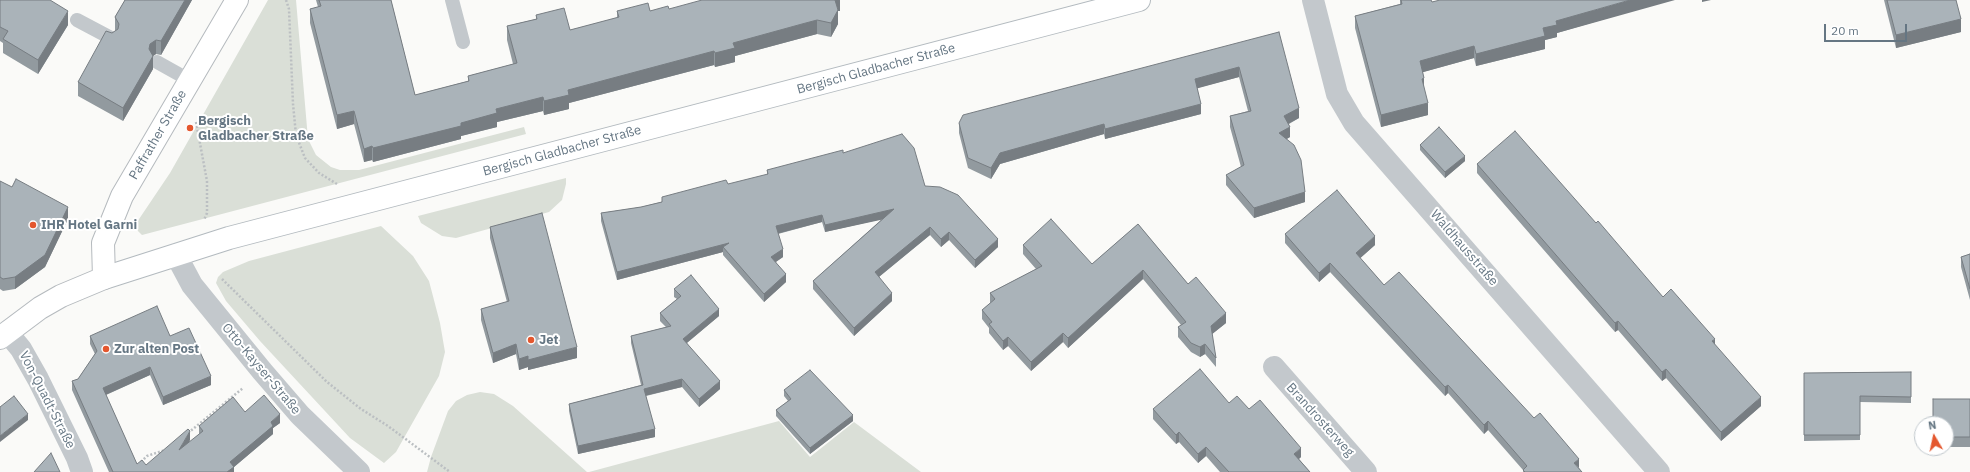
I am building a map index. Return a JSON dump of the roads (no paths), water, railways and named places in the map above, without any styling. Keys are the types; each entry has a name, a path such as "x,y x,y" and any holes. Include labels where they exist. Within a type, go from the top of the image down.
{"main road":[{"name":"Paffrather Straße","path":"104,278 103,243 122,196 237,0"},
{"name":"Bergisch Gladbacher Straße","path":"2,332 61,296 104,278 208,245 1139,0"}],"street":[{"name":"Waldhausstraße","path":"1313,0 1337,94 1354,123 1659,472"},
{"name":"Otto-Kayser-Straße","path":"176,255 192,285 262,372 300,415 359,472"},
{"name":"Von-Quadt-Straße","path":"2,332 21,349 38,378 77,458 82,472"},
{"name":"Brandrosterweg","path":"1274,367 1366,472"}],"lane":[{"path":"452,0 463,42"},
{"path":"76,20 111,38"},
{"path":"157,62 189,83"}],"place":[{"name":"Bergisch Gladbacher Straße","path":"190,128"},
{"name":"IHR Hotel Garni","path":"33,225"},
{"name":"Jet","path":"531,340"},
{"name":"Zur alten Post","path":"106,349"}]}
